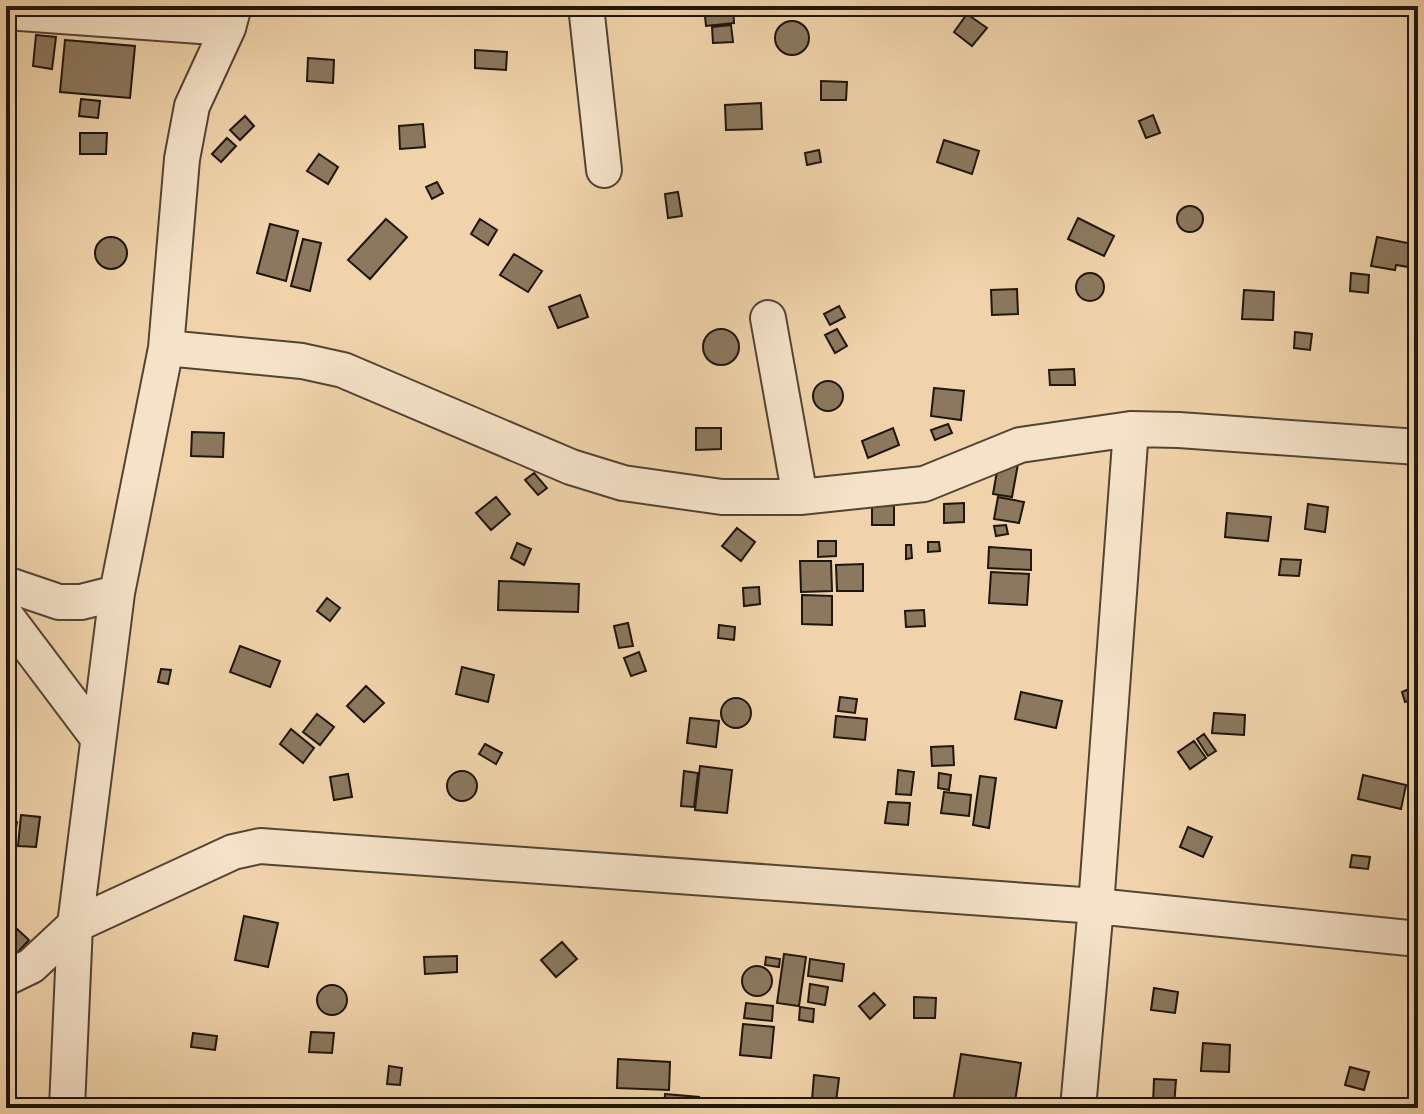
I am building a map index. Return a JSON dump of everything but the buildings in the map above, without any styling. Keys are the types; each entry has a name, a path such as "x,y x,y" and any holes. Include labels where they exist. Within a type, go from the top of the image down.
{"street":[{"path":"586,6 604,170"},
{"path":"6,12 231,17 192,106 182,159 166,348 117,593 75,925 67,1108"},
{"path":"768,318 800,497"},
{"path":"166,348 302,361 343,370 571,467 623,483 722,497 800,497 924,484 1020,445 1131,429 1418,447"},
{"path":"1078,1108 1131,429"},
{"path":"6,584 59,602 81,602 117,593"},
{"path":"6,616 98,738"},
{"path":"6,978 31,966 75,925 233,852 260,846 1096,906 1418,939"}]}
